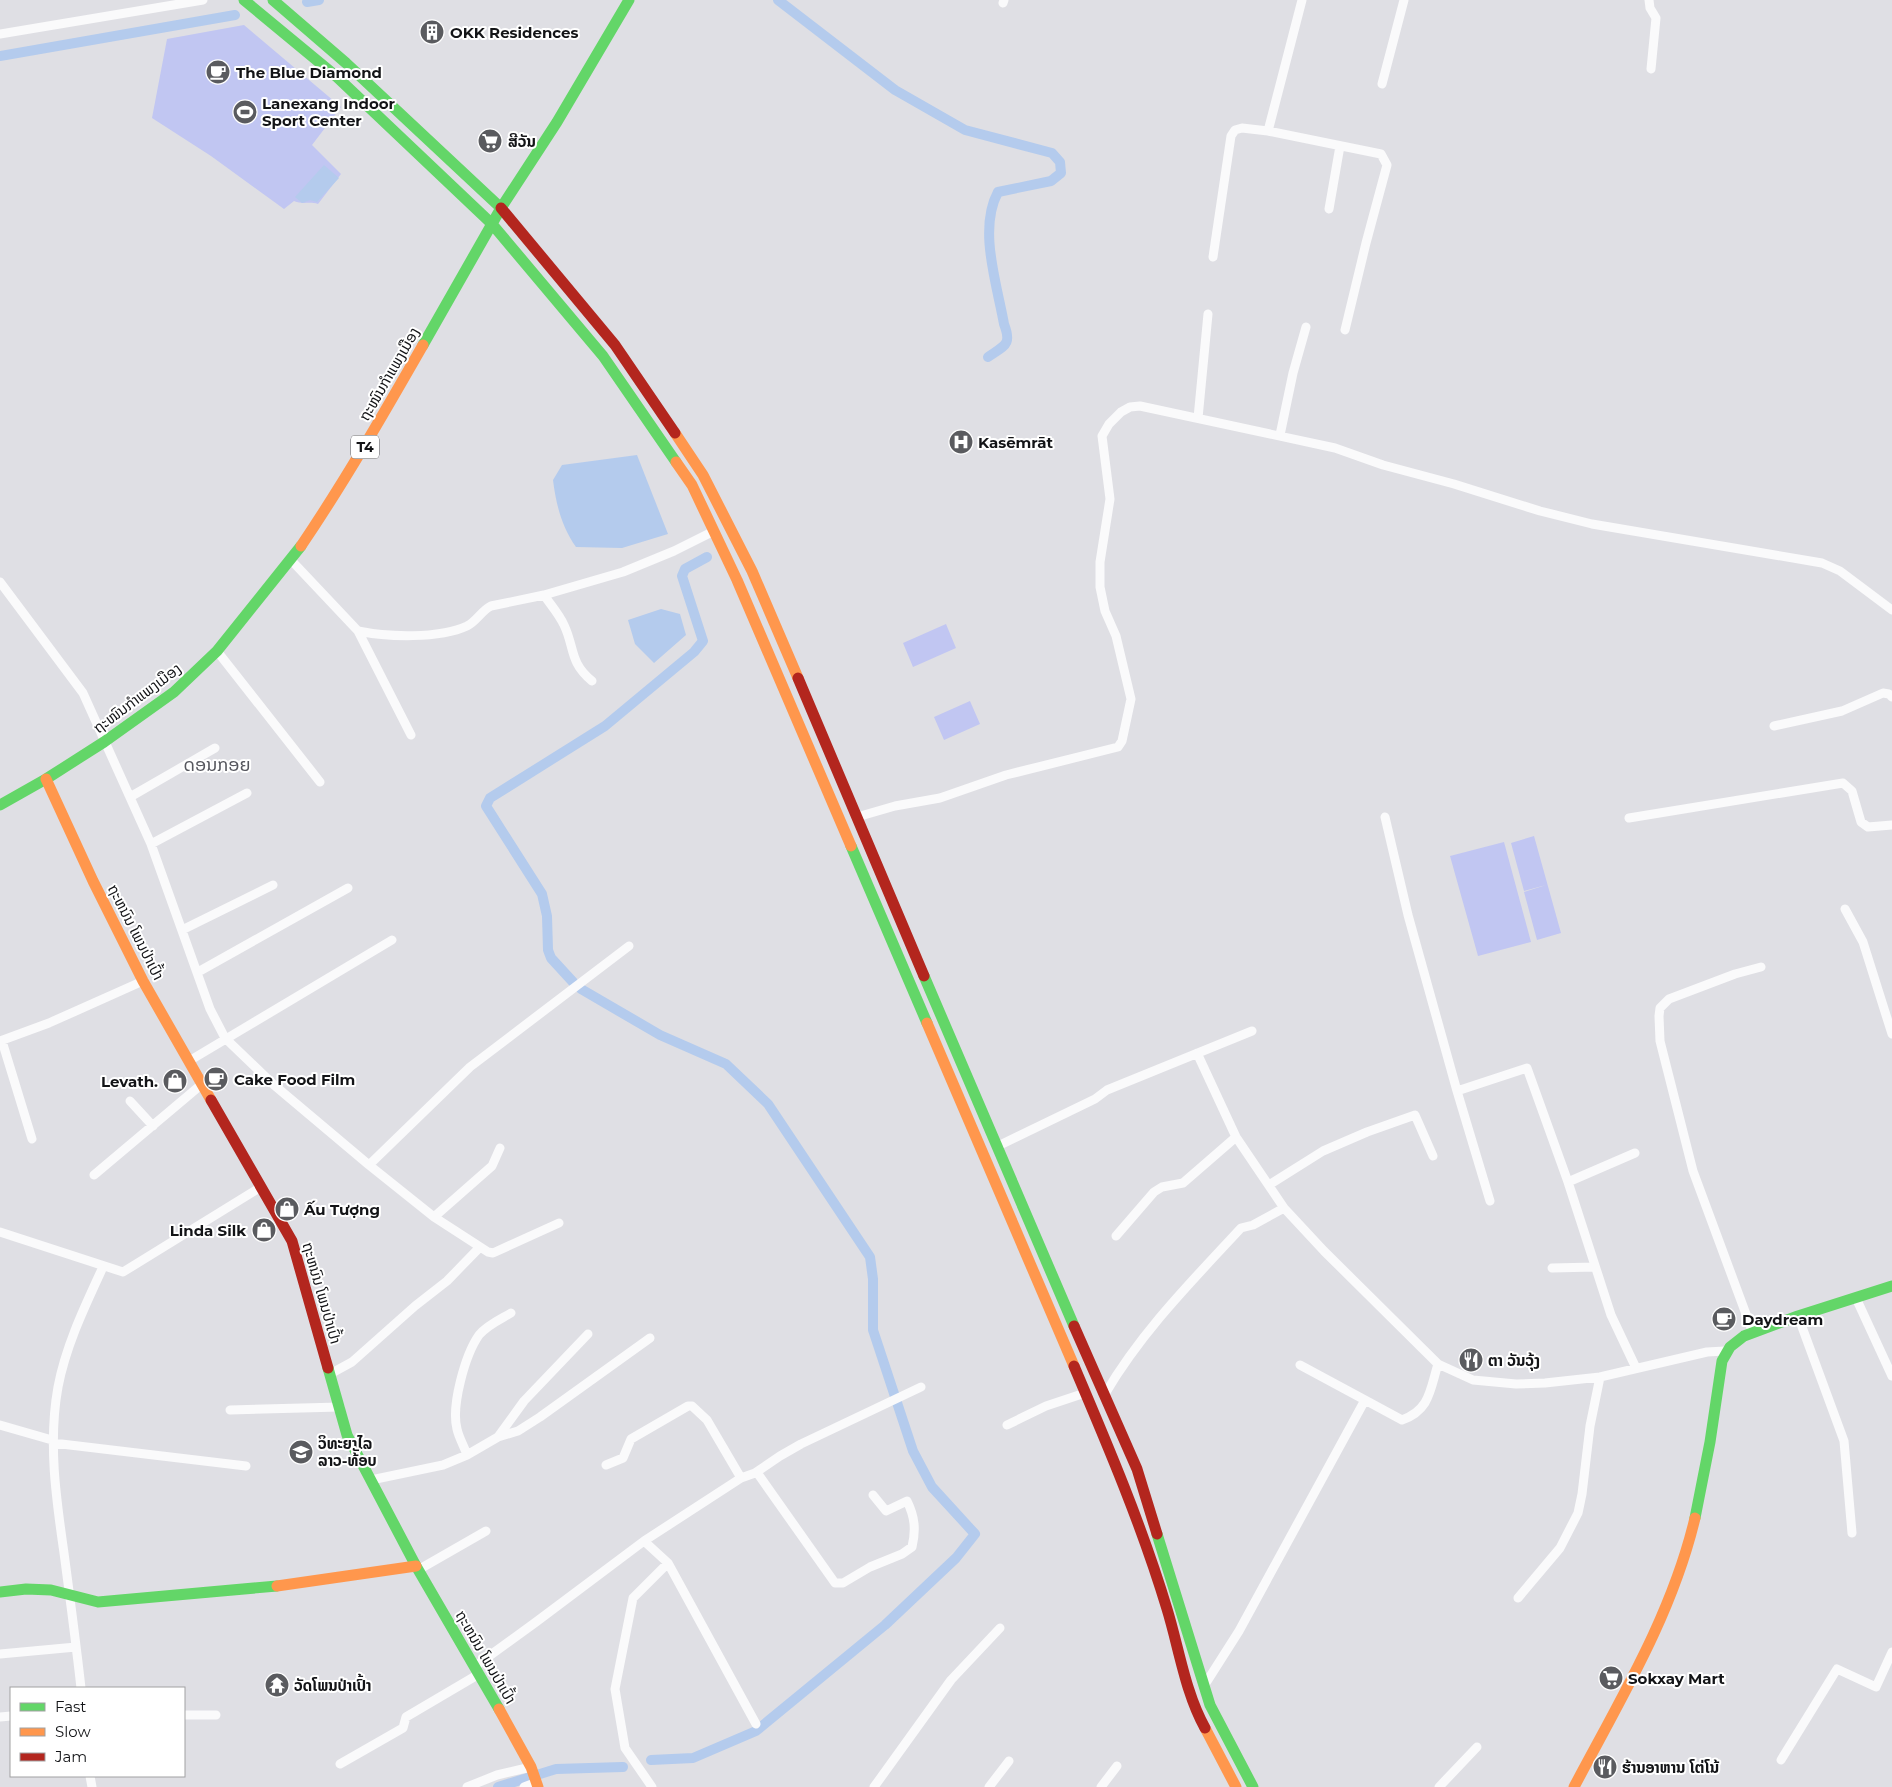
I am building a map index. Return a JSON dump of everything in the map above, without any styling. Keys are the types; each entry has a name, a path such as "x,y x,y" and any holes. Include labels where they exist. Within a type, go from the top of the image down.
{"street":[{"path":"0,34 203,0"},
{"path":"244,0 337,77 492,224 603,356 692,485 776,670 1118,1469 1167,1608 1196,1712 1236,1787"},
{"path":"275,0 346,63 501,208 615,345 703,475 748,565 1137,1469 1210,1705 1253,1787"},
{"name":"ຖະໜົນກຳແພງເມືອງ","path":"0,805 46,779 104,742 174,692 217,651 291,560 334,498 501,208 557,122 629,0"},
{"path":"1268,131 1302,0"},
{"path":"1382,84 1404,0"},
{"path":"1649,0 1650,8 1656,18 1651,69"},
{"path":"1213,256 1231,136 1235,130 1242,128 1268,131 1381,154 1387,165 1345,330"},
{"path":"1328,209 1340,146"},
{"path":"1198,418 1208,314"},
{"path":"1280,435 1293,373 1306,327"},
{"path":"857,817 895,806 940,798 1006,775 1118,746 1122,741 1131,699 1116,636 1105,611 1100,587 1100,562 1110,500 1102,436 1109,424 1121,412 1135,406 1335,448 1384,465 1584,522 1822,563 1840,570 1892,610"},
{"path":"358,631 377,635 406,635 438,633 467,626 491,606 544,595 623,572 674,551 714,530"},
{"path":"291,560 358,631 411,735"},
{"path":"0,582 83,693 151,844 210,1009 226,1038 274,1085 369,1165 434,1217 480,1247 493,1253 559,1223"},
{"path":"544,595 564,625 572,654 584,674 592,681"},
{"path":"217,651 320,782"},
{"path":"776,670 791,664"},
{"path":"1774,726 1842,711 1883,693 1889,694 1892,697"},
{"path":"130,797 215,748"},
{"name":"ຖະຫນົນ ໂພນປ່າເປົ້າ","path":"46,779 93,881 143,982 292,1241 347,1435 417,1568 492,1695 531,1767 537,1783"},
{"path":"1629,818 1843,783 1852,791 1861,822 1868,827 1892,825"},
{"path":"151,844 247,793"},
{"path":"1386,817 1408,915 1490,1201"},
{"path":"182,930 273,885"},
{"path":"198,972 348,888"},
{"path":"1845,909 1863,942 1892,1034"},
{"path":"189,1061 392,940"},
{"path":"369,1165 470,1067 628,946"},
{"path":"1753,1333 1693,1171 1660,1041 1658,1016 1660,1008 1669,1000 1735,974 1761,967"},
{"path":"32,1139 1,1041 49,1023 143,982"},
{"path":"998,1146 1095,1099 1107,1090 1252,1030"},
{"path":"1197,1054 1236,1137 1284,1208 1324,1251 1438,1364 1473,1380 1516,1384 1545,1383 1600,1377 1707,1352 1725,1351"},
{"path":"1457,1091 1527,1068 1568,1182 1611,1315 1636,1368"},
{"path":"94,1175 202,1084"},
{"path":"130,1101 153,1126"},
{"path":"1269,1185 1322,1150 1415,1115 1433,1156"},
{"path":"1116,1236 1154,1192 1162,1187 1183,1183 1236,1137"},
{"path":"434,1217 492,1166 500,1148"},
{"path":"1568,1182 1635,1153"},
{"path":"0,1232 122,1272 261,1187"},
{"path":"1105,1394 1132,1351 1174,1298 1241,1228 1253,1226 1284,1208"},
{"path":"330,1374 352,1362 415,1306 447,1281 480,1247"},
{"path":"81,1687 59,1517 52,1441 58,1389 64,1362 72,1336 103,1267"},
{"path":"1552,1268 1596,1267"},
{"path":"1574,1787 1657,1626 1678,1574 1696,1516 1712,1434 1725,1351 1736,1341 1753,1333 1798,1316 1892,1286"},
{"path":"1856,1298 1892,1376"},
{"path":"467,1454 456,1428 456,1400 468,1358 480,1335 491,1325 511,1313"},
{"path":"1798,1316 1844,1441 1852,1533"},
{"path":"498,1437 524,1401 588,1334"},
{"path":"371,1480 443,1465 498,1437 518,1430 540,1417 650,1338"},
{"path":"1300,1365 1402,1420 1414,1416 1424,1406 1438,1364"},
{"path":"1518,1598 1560,1548 1578,1513 1590,1426 1600,1377"},
{"path":"340,1764 403,1728 406,1718 476,1670 536,1622 644,1541 741,1478 755,1473 801,1444 921,1387"},
{"path":"1007,1425 1046,1406 1085,1393"},
{"path":"1204,1686 1239,1631 1365,1400"},
{"path":"606,1465 623,1458 631,1439 688,1406 692,1406 707,1420 741,1478"},
{"path":"230,1410 340,1407"},
{"path":"0,1425 52,1441 246,1466"},
{"path":"755,1473 758,1474 835,1583 843,1584 870,1567 902,1554 912,1547 914,1514 907,1501 886,1511 873,1495"},
{"path":"0,1592 29,1589 46,1590 69,1594 88,1602 98,1602 257,1590 417,1568 486,1531"},
{"path":"644,1541 668,1563 756,1724"},
{"path":"648,1786 625,1748 616,1689 633,1598 668,1563"},
{"path":"874,1787 951,1680 1000,1628"},
{"path":"0,1654 76,1647"},
{"path":"1780,1760 1837,1669 1876,1687 1892,1652"},
{"path":"185,1715 216,1715"},
{"path":"1439,1787 1477,1746"},
{"path":"989,1787 1009,1761"},
{"path":"1101,1787 1117,1766"},
{"path":"467,1787 497,1775 531,1767"},
{"path":"524,1787 537,1783"}],"shaded area":[{"name":"Lanexang Indoor Sport Center","path":"244,25 341,107 312,145 341,174 318,204 294,201 284,209 211,156 152,118 167,39"},
{"path":"324,165 339,178 317,202 310,200 302,203 295,197"},
{"path":"637,455 668,534 622,548 576,547 563,524 554,489 553,480 562,465"},
{"path":"661,609 680,614 686,635 654,663 635,644 628,620"},
{"path":"946,624 956,648 913,667 903,643"},
{"path":"970,701 980,724 944,740 934,717"},
{"path":"1534,836 1561,933 1537,940 1524,892 1546,885 1524,891 1511,843"},
{"path":"1504,842 1531,942 1478,956 1450,856"}],"waterway":[{"path":"307,2 319,0"},
{"path":"778,0 895,90 965,130 1052,153 1060,162 1061,173 1051,181 998,192 992,207 989,239 991,257 1007,341 1003,347 988,357"},
{"path":"0,56 235,15"},
{"path":"573,982 551,958 548,950 547,916 542,894 486,806 490,798 605,726 694,652 703,641 682,576 685,569 707,557"},
{"path":"581,989 660,1035 726,1064 768,1104 870,1257 873,1279 873,1330 913,1451 932,1487 975,1534 956,1558 885,1625 756,1731 693,1758 651,1760"},
{"path":"498,1787 556,1769 623,1767"}],"traffic: fast":[{"path":"244,0 337,77 492,224"},
{"path":"273,0 346,63 501,208"},
{"path":"423,345 501,208 557,122 629,0"},
{"path":"492,224 603,356 676,462"},
{"path":"0,805 46,779 104,742 174,692 217,651 301,546"},
{"path":"851,846 927,1023"},
{"path":"924,976 1074,1326"},
{"path":"1695,1518 1710,1442 1722,1361 1730,1347 1744,1336 1798,1316 1892,1286"},
{"path":"328,1368 347,1435 416,1566 499,1709"},
{"path":"1157,1534 1210,1705 1253,1787"},
{"path":"0,1592 26,1589 51,1590 98,1602 277,1586"}],"traffic: slow":[{"path":"301,546 349,472 423,345"},
{"path":"675,433 703,475 752,571 798,678"},
{"path":"676,462 692,485 737,580 851,846"},
{"path":"46,779 93,881 143,981 211,1100"},
{"path":"927,1023 1074,1366"},
{"path":"1574,1787 1659,1623 1673,1589 1695,1518"},
{"path":"277,1586 416,1566"},
{"path":"499,1709 531,1767 538,1787"},
{"path":"1205,1728 1236,1787"}],"traffic: jam":[{"path":"501,208 615,345 675,433"},
{"path":"798,678 924,976"},
{"path":"211,1100 292,1241 328,1368"},
{"path":"1074,1326 1137,1469 1157,1534"},
{"path":"1074,1366 1112,1456 1147,1547 1167,1609 1187,1685 1205,1728"}],"place":[{"name":"OKK Residences","path":"432,32"},
{"name":"The Blue Diamond","path":"218,72"},
{"name":"Lanexang Indoor Sport Center","path":"245,112"},
{"name":"ສີວັນ","path":"490,141"},
{"name":"Kasēmrāt","path":"961,442"},
{"name":"Cake Food Film","path":"216,1079"},
{"name":"Levath.","path":"175,1081"},
{"name":"Ấu Tượng","path":"287,1209"},
{"name":"Linda Silk","path":"264,1230"},
{"name":"Daydream","path":"1724,1319"},
{"name":"ຕາ ວັນວຸ້ງ","path":"1471,1360"},
{"name":"ວິທະຍາໄລ ລາວ-ທ້ັອບ","path":"301,1452"},
{"name":"Sokxay Mart","path":"1611,1678"},
{"name":"ວັດໂພນປ່າເປົ້າ","path":"277,1685"},
{"name":"ຮ້ານອາຫານ ໂຕ່ໂນ້","path":"1605,1767"}],"district":[{"name":"ດອນກອຍ","path":"217,765"}]}
